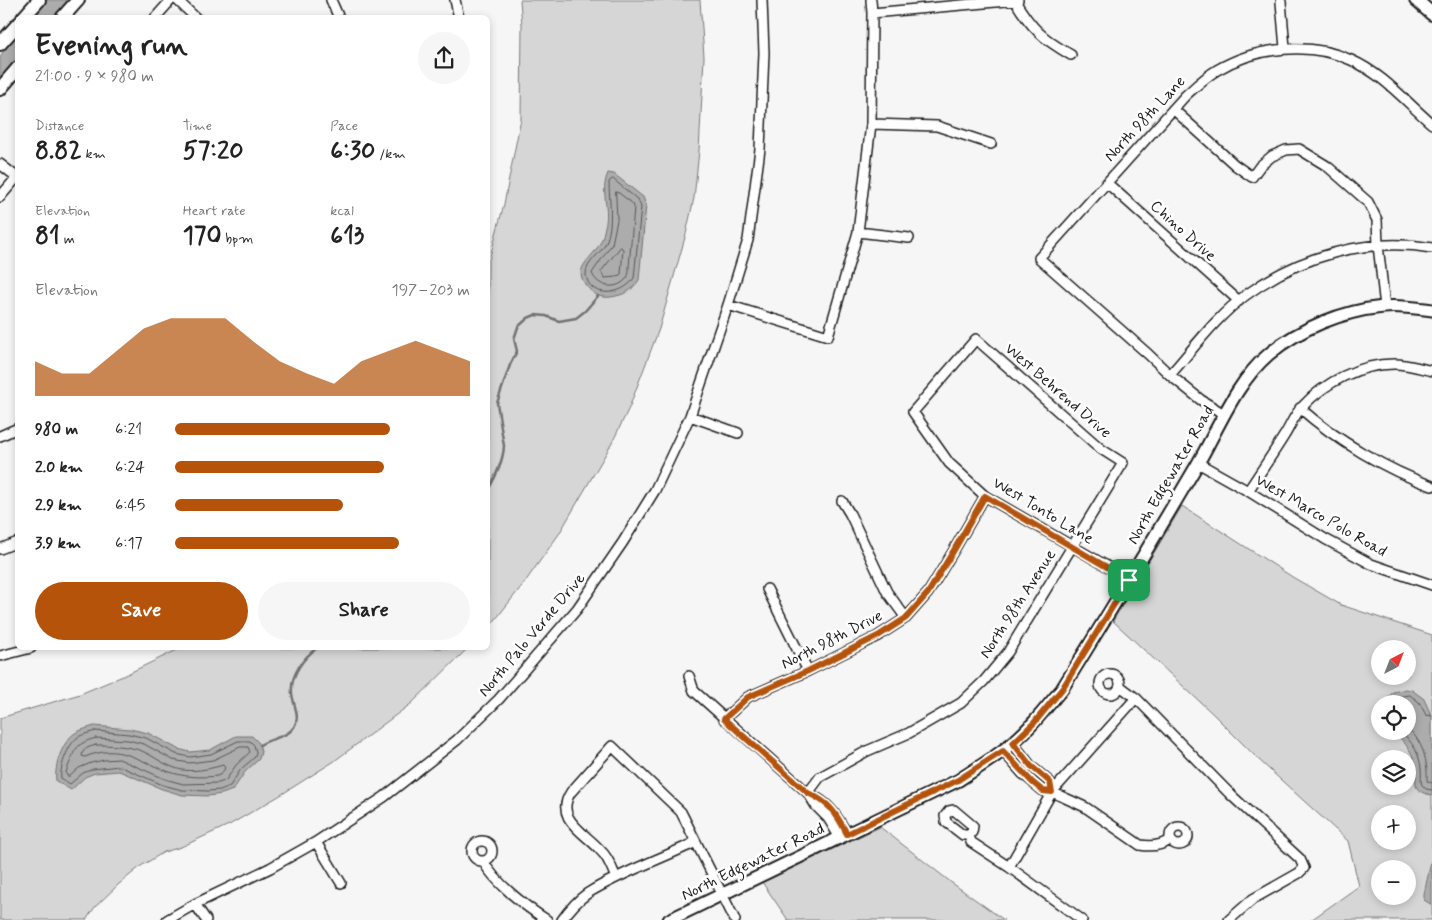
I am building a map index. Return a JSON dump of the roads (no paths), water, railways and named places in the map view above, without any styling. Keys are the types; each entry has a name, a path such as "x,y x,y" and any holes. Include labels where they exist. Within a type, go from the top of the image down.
{"main road":[{"path":"26,15 39,0"},
{"path":"65,15 78,0"},
{"path":"1416,0 1432,14"},
{"path":"0,44 15,27"},
{"path":"0,89 15,72"}],"street":[{"path":"158,15 171,0"},
{"path":"177,0 193,15"},
{"path":"331,0 338,15"},
{"path":"455,0 458,15"},
{"name":"North Palo Verde Drive","path":"167,920 195,904 270,868 316,842 384,797 457,740 499,700 532,663 577,609 623,542 655,490 690,416 748,240 760,149 764,53 762,0"},
{"path":"728,305 828,336 858,232 870,124 871,0"},
{"path":"872,13 1017,1 1036,32 1071,55"},
{"path":"1281,2 1285,48"},
{"name":"North 98th Lane","path":"1170,375 1039,258 1173,109 1198,84 1218,70 1248,56 1285,48 1321,51 1351,60 1388,83 1432,124"},
{"path":"1173,109 1234,165 1252,177 1260,166 1272,156 1286,150 1299,149 1327,166 1368,202 1377,220 1385,307"},
{"path":"870,124 937,126 991,144"},
{"path":"0,164 15,175"},
{"path":"0,197 15,179"},
{"name":"Chino Drive","path":"1107,183 1240,301"},
{"path":"858,232 908,238"},
{"path":"1224,414 1200,400 1170,375 1215,324 1245,296 1302,264 1339,251 1378,245 1402,244 1432,248"},
{"name":"North Edgewater Road","path":"669,920 958,780 1003,751 1034,723 1062,689 1198,463 1224,414 1257,366 1286,342 1328,320 1355,312 1385,307 1411,307 1432,310"},
{"name":"West Tonto Lane","path":"976,339 913,412 949,463 985,496 1129,580"},
{"name":"West Behrend Drive","path":"976,339 1101,448 1123,463"},
{"path":"1248,491 1300,408 1318,391 1357,370 1394,364 1415,366 1432,371"},
{"path":"1300,408 1312,419 1375,460 1412,479 1432,486"},
{"path":"690,416 738,433"},
{"path":"0,436 15,429"},
{"name":"North 98th Avenue","path":"808,793 820,777 867,751 909,733 961,703 984,681 1008,652 1123,463"},
{"name":"West Marco Polo Road","path":"1198,463 1248,491 1325,539 1371,564 1432,585"},
{"name":"North 98th Drive","path":"724,719 748,697 808,671 878,636 906,618 932,586 985,496"},
{"path":"842,501 887,592 906,618"},
{"path":"0,549 15,543"},
{"path":"767,589 808,671"},
{"path":"0,656 23,650"},
{"path":"690,676 694,691 808,793 816,806 844,836"},
{"path":"1120,686 1136,698 1232,795 1300,859 1304,868 1299,873 1252,899 1229,920"},
{"path":"1009,867 1052,792 1136,698"},
{"path":"1013,743 1031,766 1050,782 1052,792"},
{"path":"616,878 608,859 601,850 573,825 568,818 564,806 571,792 612,746 681,812 735,920"},
{"path":"1003,751 1043,791 1052,792 1085,807 1140,845 1163,845 1170,840"},
{"path":"969,835 971,842 1082,920"},
{"path":"316,842 341,882"},
{"path":"562,920 569,909 588,893 616,878 696,842"},
{"path":"482,861 488,870 515,895 547,920"},
{"path":"195,904 206,920"}],"water":[{"path":"48,0 73,0 60,15 35,15"},
{"path":"15,37 15,65 0,82 0,56"},
{"path":"608,173 614,174 643,197 646,205 639,280 627,292 608,297 594,294 581,276 584,264 603,237 607,217 605,186"},
{"path":"1406,689 1412,690 1424,699 1432,717 1432,795 1418,790 1416,784 1416,750 1410,750 1402,740 1416,740 1416,695 1390,695 1393,692"},
{"path":"94,726 130,729 148,733 178,749 190,752 210,750 236,736 252,736 259,743 261,752 259,759 245,772 233,790 222,794 208,796 182,795 162,789 119,771 95,773 85,777 71,790 56,781 56,768 60,755 70,737 75,733"},
{"path":"1432,857 1432,905 1424,900 1424,894"}],"waterway":[{"path":"490,486 499,469 504,446 497,403 510,365 517,351 514,339 518,327 528,318 535,315 546,316 559,321 576,318 598,296"},
{"path":"260,745 283,736 294,727 297,719 292,693 293,680 303,661 314,650"}]}
